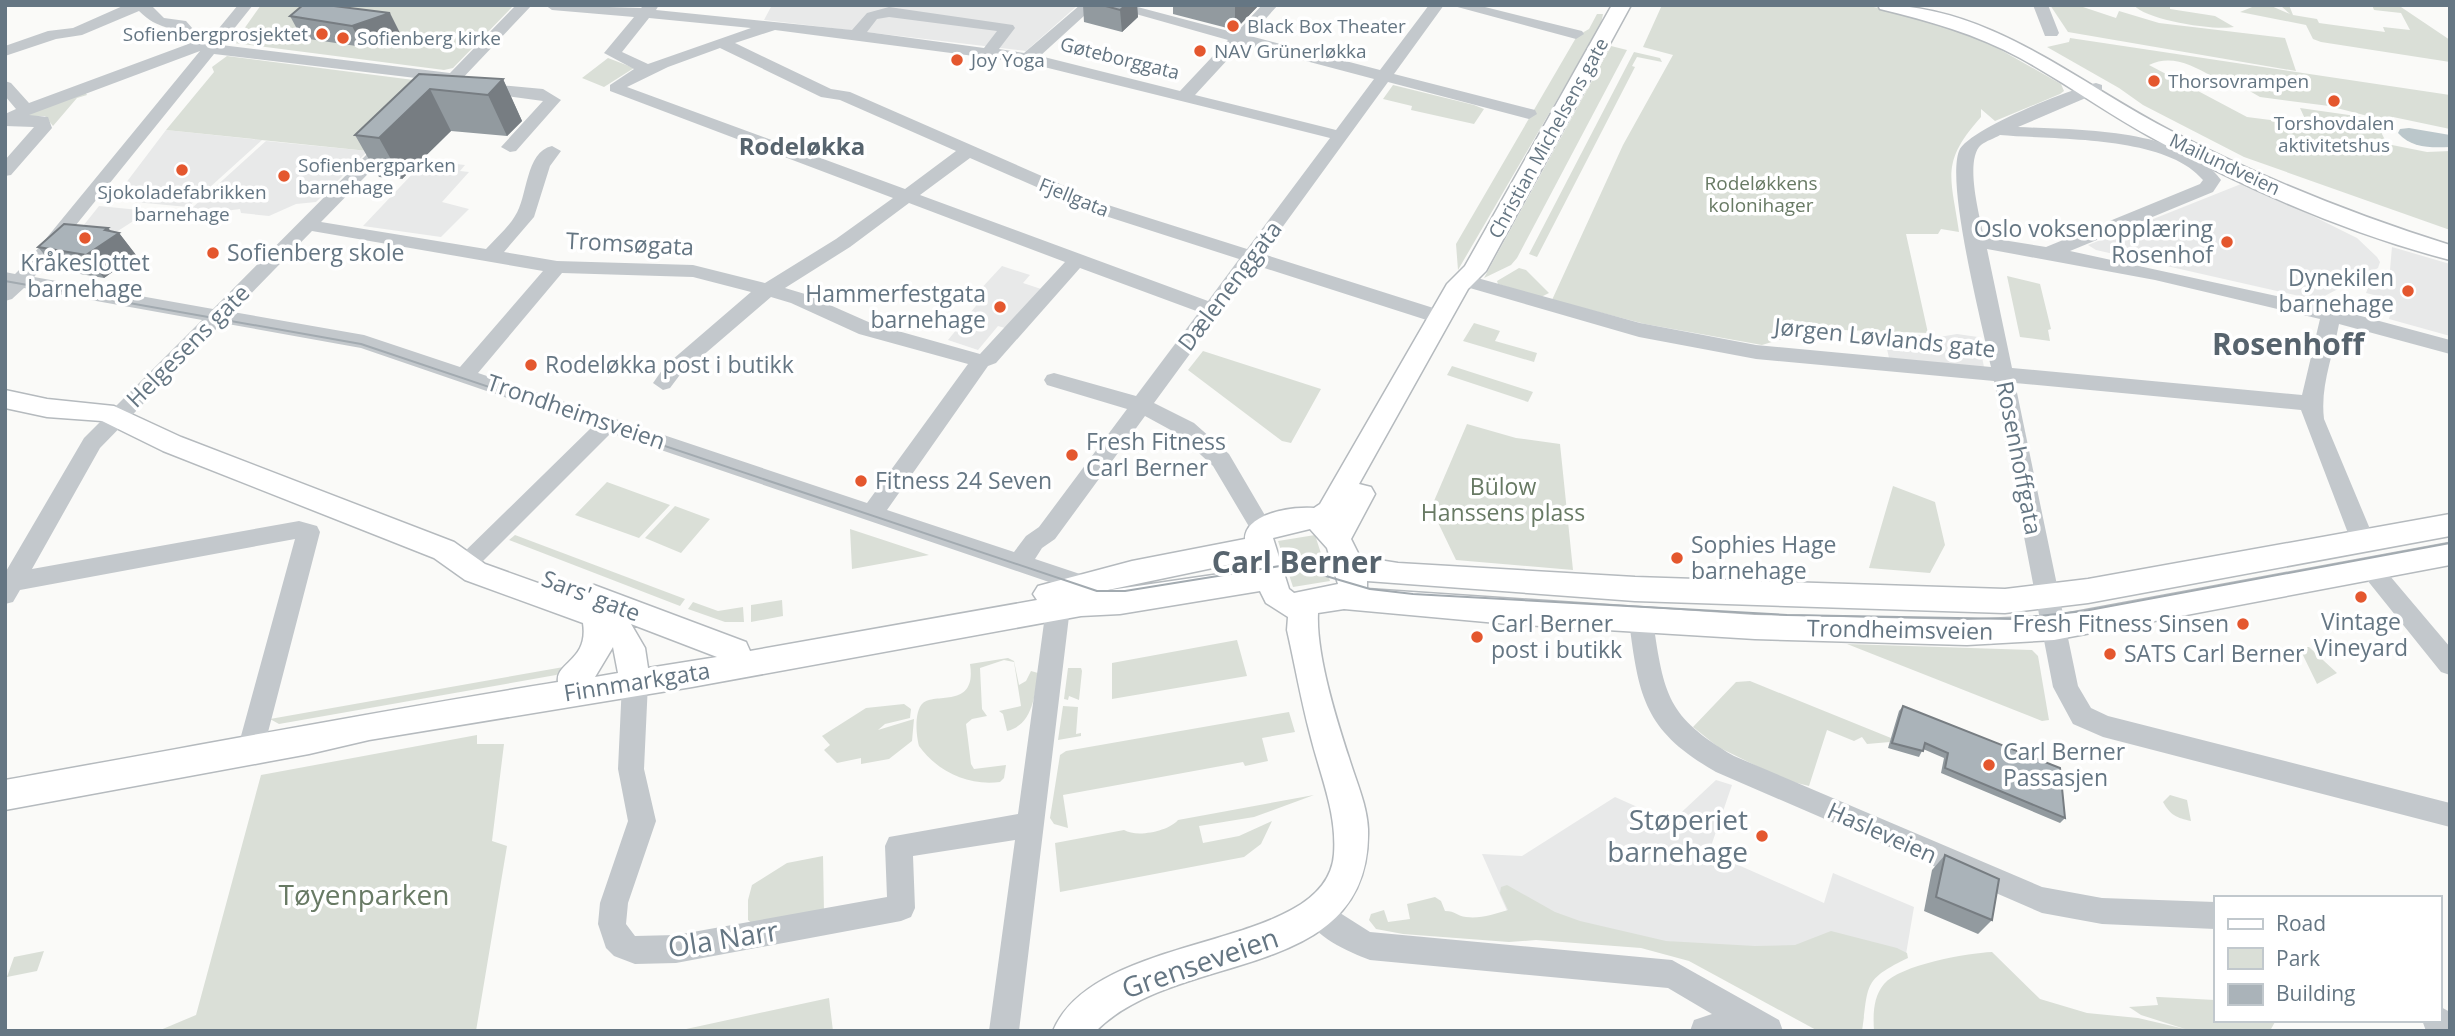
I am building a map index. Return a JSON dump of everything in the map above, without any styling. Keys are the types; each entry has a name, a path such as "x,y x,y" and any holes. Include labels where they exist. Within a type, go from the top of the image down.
{"main road":[{"name":"Christian Michelsens gate","path":"1328,529 1622,5"},
{"path":"1887,5 1937,18 2016,45"},
{"path":"1918,5 1959,18 2016,45"},
{"name":"Mailundveien","path":"2016,45 2166,137 2255,179 2354,220 2450,253"},
{"name":"Mailundveien","path":"2092,90 2260,175 2339,207 2450,245"},
{"name":"Christian Michelsens gate","path":"1328,529 1330,511 1440,317 1470,279"},
{"name":"Sars' gate","path":"5,399 111,423 132,439 172,444 462,556 735,651"},
{"name":"Finnmarkgata","path":"5,781 572,679 635,676 735,651 1094,588 1261,538 1273,524 1328,529"},
{"name":"Trondheimsveien","path":"1348,582 1407,575 1795,596 2005,601 2047,598 2450,525"},
{"path":"1328,529 1348,582"},
{"name":"Grenseveien","path":"1072,1031 1105,997 1141,977 1261,944 1291,931 1318,913 1340,884 1352,844 1347,807 1301,630 1261,538"},
{"name":"Trondheimsveien","path":"1348,582 1385,603 1641,621 1831,630 2019,632 2054,628 2450,554"},
{"name":"Sars' gate","path":"462,556 483,575 596,617 622,633 635,676"},
{"name":"Finnmarkgata","path":"5,795 309,740 369,726 635,676 1058,608 1134,600 1284,594 1348,582"},
{"name":"Sars' gate","path":"572,679 592,660 600,646 596,617"}],"street":[{"path":"5,51 54,34 76,32 140,5 159,22 181,24 204,48"},
{"path":"5,295 13,279 204,48 246,5"},
{"path":"420,111 525,5"},
{"name":"Gøteborggata","path":"552,5 648,9 1028,58 1341,136"},
{"path":"1028,58 1089,5"},
{"path":"1111,5 1529,114"},
{"path":"1184,96 1271,5"},
{"name":"Dælenenggata","path":"1019,563 1034,542 1047,533 1341,136 1378,74 1437,5"},
{"path":"1457,5 1576,34"},
{"path":"2039,5 2048,20 2051,33"},
{"path":"646,69 612,53 648,9"},
{"path":"856,35 872,16 889,12 1007,28 989,52"},
{"path":"774,25 646,69 615,86 619,91 1212,310"},
{"name":"Fjellgata","path":"722,43 827,93 845,96 1102,209 1440,317"},
{"path":"7,120 26,110 204,48 551,97 551,104 510,147"},
{"path":"5,86 26,110"},
{"name":"Rosenhoffgata","path":"2092,90 1994,129 1974,142 1968,151 1964,184 2047,598 2066,687 2074,705 2082,716 2103,726 2450,815"},
{"path":"5,171 43,124 37,119 7,120"},
{"path":"1994,129 2067,133 2136,143 2203,167 2212,180 2207,188 2051,252"},
{"name":"Helgesens gate","path":"7,587 79,463 111,423 401,131"},
{"path":"491,255 525,217 541,166 552,151"},
{"path":"663,383 695,350 767,291 826,255 968,151"},
{"name":"Tromsøgata","path":"308,225 557,267 692,271 798,298 866,330 981,361"},
{"path":"1976,242 2051,252 2183,277 2450,346"},
{"path":"872,513 981,361 989,358 1077,260"},
{"path":"467,374 557,267"},
{"name":"Trondheimsveien","path":"13,279 356,340 467,374 1134,600"},
{"name":"Jørgen Løvlands gate","path":"1470,279 1625,327 1756,352 2310,403"},
{"path":"2331,314 2328,343 2310,403 2313,419 2363,541"},
{"path":"1054,380 1142,405 1172,421 1214,453 1231,475 1261,538"},
{"path":"462,556 609,423"},
{"path":"7,587 299,530 309,532 254,736"},
{"path":"2371,569 2450,665"},
{"path":"1004,1031 1058,608"},
{"name":"Hasleveien","path":"1641,621 1651,689 1661,712 1685,740 1726,764 2027,895 2102,911 2214,916"},
{"name":"Ola Narr","path":"635,676 631,769 642,821 614,903 612,924 616,938 635,950 676,948 739,939 901,908 900,846 1029,825"},
{"path":"1318,913 1354,940 1370,946 1672,974 1760,1026"},
{"path":"1705,1031 1760,1026"}],"shaded area":[{"path":"772,5 1078,5 1026,51 764,20"},
{"path":"2400,129 2450,135 2450,147 2429,147 2409,142 2398,133"},
{"name":"Sjokoladefabrikken barnehage","path":"166,130 262,140 188,207 113,200"},
{"name":"Sofienbergparken barnehage","path":"266,141 368,151 316,202 296,204 269,216 241,213 240,209 225,211 192,208"},
{"path":"439,162 465,165 460,171 469,172 442,202 469,209 441,237 363,226 418,168"},
{"name":"Oslo voksenopplæring Rosenhof","path":"2241,184 2254,187 2357,238 2377,257 2380,262 2378,268 2317,300 2096,250 2088,245"},
{"name":"Kråkeslottet barnehage","path":"99,206 149,211 57,270 52,268 51,266"},
{"name":"Dynekilen barnehage","path":"2392,247 2450,264 2450,336 2389,319 2391,312 2383,310 2384,304 2377,302 2378,296 2366,293 2368,288 2390,270"},
{"name":"Hammerfestgata barnehage","path":"1002,266 1030,275 1023,283 1041,289 1005,328 998,326 978,350 948,340 984,296 977,293"},
{"path":"1883,331 1939,337 1957,334 1978,337 1984,367 1889,358"},
{"path":"1716,780 1732,785 1709,852 1824,903 1833,873 1914,907 1906,954 1892,961 1651,940 1520,940 1482,854 1522,856 1615,797 1671,822"}],"green space":[{"path":"261,5 514,5 453,68 444,70 234,43"},
{"name":"Rodeløkkens kolonihager","path":"1662,5 1863,5 1900,12 1985,41 2061,84 2064,91 2060,94 1995,121 1981,109 1981,117 1959,146 1954,159 1952,183 1959,232 1941,229 1938,234 1906,234 1928,333 1815,329 1762,345 1645,324 1552,300 1623,145 1673,55 1643,47"},
{"path":"2050,5 2077,5 2116,18 2119,11 2159,23 2285,38 2296,71 2068,32"},
{"path":"2134,5 2170,5 2170,9 2215,16 2234,27 2212,27 2166,20"},
{"path":"2257,5 2269,5 2290,14 2281,6 2289,5 2293,15 2317,19 2319,23 2385,32 2383,27 2410,30 2401,13 2374,10 2372,5 2398,5 2450,40 2450,62 2321,42 2313,39 2306,25 2240,12"},
{"path":"1597,14 1603,14 1601,24 1458,270 1456,244 1577,36 1589,29"},
{"path":"2070,38 2450,95 2450,129 2393,117 2391,122 2329,106 2260,97 2220,74 2212,76 2181,62 2165,61 2149,65 2247,117 2373,133 2371,129 2380,130 2387,144 2427,152 2450,151 2450,230 2244,157 2143,105 2119,88 2047,47 2069,42"},
{"path":"1611,46 1627,50 1517,258 1511,265 1484,278"},
{"path":"1634,52 1660,58 1662,62 1637,57 1632,66 1635,67 1537,257 1529,254"},
{"path":"227,56 437,83 368,151 166,130 214,72 212,67"},
{"path":"608,58 634,68 604,87 582,78"},
{"path":"1393,85 1484,109 1474,124 1411,110 1412,106 1383,99"},
{"path":"83,88 87,95 77,98 53,126 45,116 18,116"},
{"path":"2300,108 2363,117 2370,130 2306,121"},
{"path":"1519,268 1526,270 1549,293 1541,297 1498,284 1497,281"},
{"path":"2007,276 2040,284 2051,329 2048,330 2050,341 2020,337"},
{"path":"1474,323 1500,331 1495,341 1537,353 1534,362 1463,341"},
{"path":"1203,351 1321,389 1291,443 1282,441 1188,370"},
{"path":"1452,366 1533,392 1528,402 1447,375"},
{"name":"Bülow Hanssens plass","path":"1467,424 1516,438 1560,444 1573,570 1456,560 1431,508"},
{"path":"607,482 670,505 639,538 575,515"},
{"path":"1893,486 1935,502 1945,545 1930,573 1869,568"},
{"path":"675,506 710,519 681,553 645,538"},
{"path":"850,529 929,555 852,569"},
{"path":"515,535 685,599 680,606 509,540"},
{"path":"1315,535 1330,581 1293,587 1278,541"},
{"path":"782,600 783,616 751,622 751,605"},
{"path":"693,602 718,611 743,607 744,622 725,622 688,609"},
{"path":"1237,640 1247,676 1112,699 1112,663"},
{"path":"1847,644 2032,650 2038,656 2049,720 2042,721"},
{"path":"2299,647 2309,647 2337,673 2317,684"},
{"path":"1008,658 1014,661 1019,685 1026,681 1031,671 1038,673 1034,699 1027,716 1016,728 1007,731 1003,714 999,711 1021,706 1014,662 1004,660 980,668 982,709 987,716 972,719 966,724 974,769 1006,765 1004,778 1000,782 977,782 945,770 919,746 917,723 920,707 929,700 962,693 971,678 970,664"},
{"path":"575,665 556,675 279,724 270,719"},
{"path":"1068,668 1081,668 1079,700 1069,696 1068,700 1064,699"},
{"path":"1750,681 1891,738 1890,742 1867,744 1862,737 1854,741 1827,730 1809,786 1785,780 1718,747 1693,727 1736,682"},
{"path":"904,704 911,709 910,718 885,724 878,730 914,719 912,741 889,759 861,764 861,758 837,763 824,750 830,745 822,736 866,708"},
{"path":"1063,706 1078,707 1076,734 1081,733 1081,736 1058,740"},
{"path":"1289,712 1295,732 1262,738 1268,761 1245,766 1243,762 1063,795 1068,828 1054,824 1050,818 1060,755 1066,751"},
{"name":"Tøyenparken","path":"477,735 477,744 504,744 492,841 507,846 476,1031 158,1031 196,1015 261,775"},
{"path":"1314,795 1254,817 1199,826 1203,843 1239,836 1272,821 1261,844 1244,857 1060,892 1055,843 1124,830 1152,832 1168,827 1178,820"},
{"path":"2170,795 2187,800 2191,821 2168,810 2163,802"},
{"path":"823,856 824,912 754,925 748,920 748,900 752,885 787,863"},
{"path":"1507,885 1555,912 1580,921 1666,941 1755,946 1795,945 1831,931 1897,948 1907,953 1908,958 1882,972 1870,986 1862,1031 1818,1031 1689,961 1641,948 1403,934 1376,929 1369,920 1371,914 1384,910 1388,922 1410,919 1407,904 1435,897 1441,901 1445,911 1477,917 1493,914 1508,910 1500,893 1501,887"},
{"path":"44,951 37,971 7,977 14,957"},
{"path":"1992,952 2040,999 2087,1013 2138,1018 2185,1029 2141,1015 2129,1007 2158,1005 2156,997 2159,997 2214,1000 2214,1022 2275,1022 2270,1031 1874,1031 1876,1000 1884,984 1892,977 1935,961"},
{"path":"829,998 833,1031 677,1031"}],"building":[{"path":"303,5 326,5 390,13 352,26 290,16"},
{"path":"1102,5 1126,5 1120,10"},
{"path":"419,74 503,79 488,95 430,89 379,138 355,135"},
{"path":"64,224 108,228 105,230 119,233 86,255 38,247"},
{"name":"Carl Berner Passasjen","path":"1903,706 2060,768 2065,818 1945,768 1948,753 1925,743 1923,751 1892,743"},
{"path":"1945,855 1999,879 1992,920 1936,897"}],"tram line":[{"path":"5,281 361,344 1097,591 1125,591 1280,566 1302,569 1370,589 1413,594 1787,615 2013,619 2084,611 2450,543"}],"place":[{"name":"Black Box Theater","path":"1233,26"},
{"name":"Sofienbergprosjektet","path":"322,34"},
{"name":"Sofienberg kirke","path":"343,38"},
{"name":"NAV Grünerløkka","path":"1200,51"},
{"name":"Joy Yoga","path":"957,60"},
{"name":"Thorsovrampen","path":"2154,81"},
{"name":"Torshovdalen aktivitetshus","path":"2334,101"},
{"name":"Sjokoladefabrikken barnehage","path":"182,170"},
{"name":"Sofienbergparken barnehage","path":"284,176"},
{"name":"Kråkeslottet barnehage","path":"85,238"},
{"name":"Oslo voksenopplæring Rosenhof","path":"2227,242"},
{"name":"Sofienberg skole","path":"213,253"},
{"name":"Dynekilen barnehage","path":"2408,291"},
{"name":"Hammerfestgata barnehage","path":"1000,307"},
{"name":"Rodeløkka post i butikk","path":"531,365"},
{"name":"Fresh Fitness Carl Berner","path":"1072,455"},
{"name":"Fitness 24 Seven","path":"861,481"},
{"name":"Sophies Hage barnehage","path":"1677,558"},
{"name":"Vintage Vineyard","path":"2361,597"},
{"name":"Fresh Fitness Sinsen","path":"2243,624"},
{"name":"Carl Berner post i butikk","path":"1477,637"},
{"name":"SATS Carl Berner","path":"2110,654"},
{"name":"Carl Berner Passasjen","path":"1989,765"},
{"name":"Støperiet barnehage","path":"1762,836"}],"district":[{"name":"Rodeløkka","path":"802,147"},
{"name":"Rosenhoff","path":"2288,345"},
{"name":"Carl Berner","path":"1297,563"}]}
